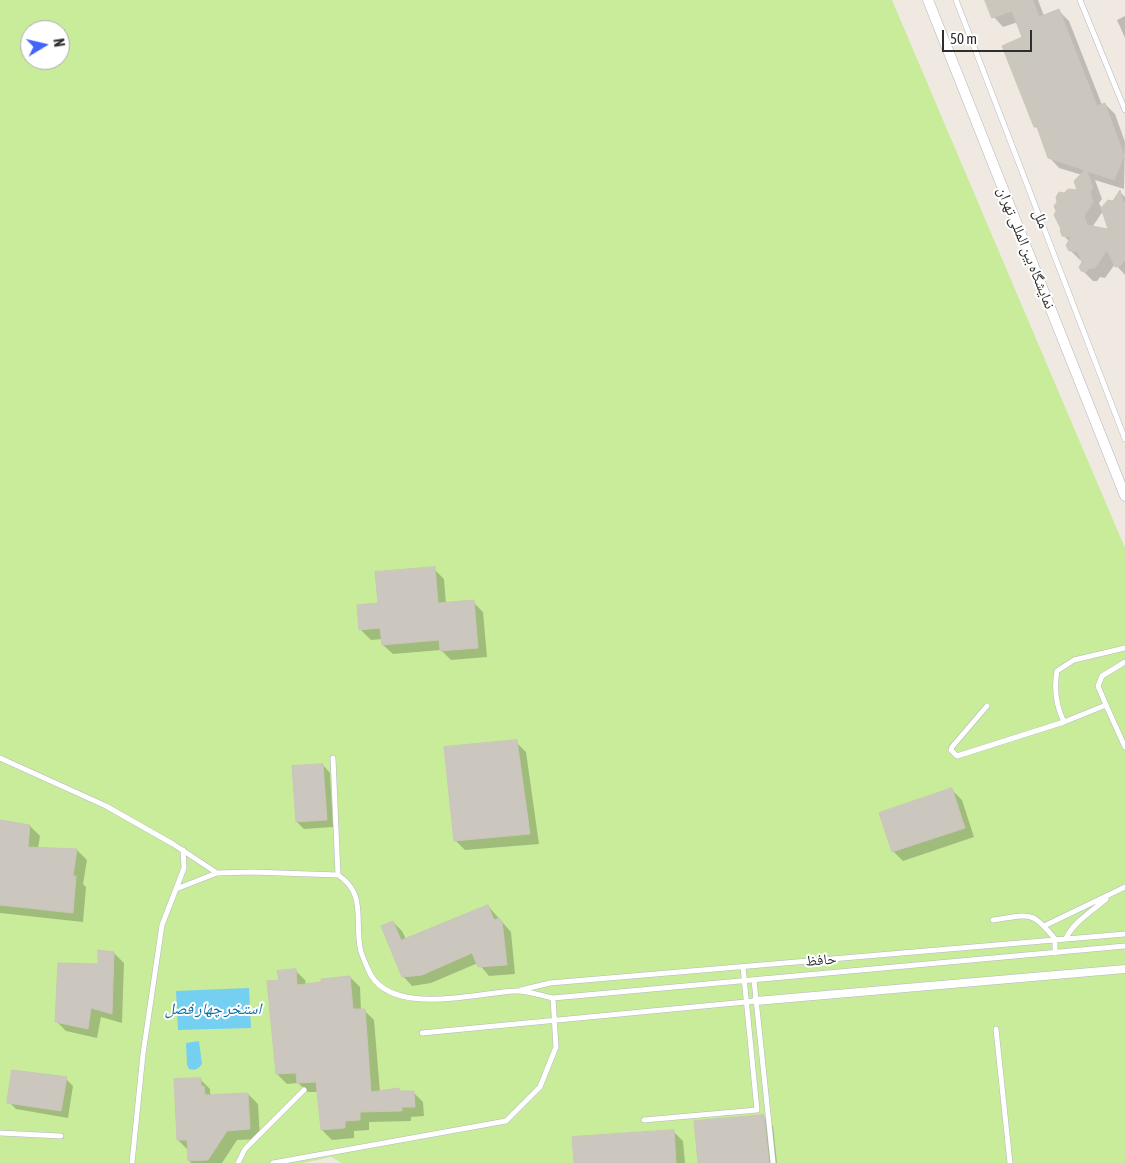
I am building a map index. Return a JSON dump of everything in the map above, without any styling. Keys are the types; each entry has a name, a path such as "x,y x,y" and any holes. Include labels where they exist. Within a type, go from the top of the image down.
{"street":[{"name":"نمایشگاه بین المللی تهران","path":"928,0 1125,496"},
{"path":"756,1001 1125,969"}],"lane":[{"name":"ملل","path":"956,0 1125,439"},
{"path":"1080,0 1125,110"},
{"path":"1064,722 1059,712 1054,685 1057,671 1074,660 1125,648"},
{"path":"1125,662 1102,676 1098,686 1125,746"},
{"path":"987,706 952,746 952,750 957,756 1064,722 1106,706"},
{"path":"0,758 106,806 183,850 217,873"},
{"path":"333,758 338,875"},
{"path":"132,1163 143,1054 162,926 184,868 183,850"},
{"path":"176,889 217,873 252,872 338,875 349,882 355,892 360,949 371,976 383,989 402,997 418,999 518,991"},
{"path":"1044,926 1125,887"},
{"path":"1066,938 1076,924 1111,895"},
{"path":"993,920 1028,915 1037,919 1055,939 1055,953"},
{"name":"حافظ","path":"518,991 550,983 1125,934"},
{"name":"حافظ","path":"518,991 553,998 1125,946"},
{"path":"644,1120 758,1110 743,967"},
{"path":"754,980 773,1162"},
{"path":"273,1163 506,1121 540,1087 556,1047 553,998"},
{"path":"422,1033 756,1001"},
{"path":"996,1029 1010,1163"},
{"path":"238,1163 245,1148 304,1090"},
{"path":"0,1132 61,1136"}],"green space":[{"path":"0,0 892,0 1125,548 1125,1163 342,1163 331,1157 303,1163 0,1163"}],"water":[{"name":"استخر چهار فصل","path":"249,988 251,1028 178,1030 176,991"},
{"path":"199,1041 202,1064 196,1069 189,1069 187,1065 186,1043"}],"building":[{"path":"985,0 1033,0 1039,17 1059,9 1097,106 1105,103 1124,156 1114,180 1087,171 1093,188 1090,192 1093,202 1084,216 1087,225 1108,229 1101,208 1108,200 1113,201 1120,190 1123,202 1125,202 1125,260 1120,266 1115,267 1107,250 1095,268 1090,268 1086,272 1081,271 1079,267 1082,262 1077,251 1069,251 1066,245 1071,237 1062,236 1061,229 1054,215 1056,211 1054,206 1059,192 1064,193 1068,189 1077,190 1074,181 1085,170 1048,158 1037,127 1034,127 1002,46 1022,37 1012,11 992,18"},
{"path":"435,567 438,603 474,600 478,648 440,651 439,640 382,645 380,628 359,630 357,605 378,603 375,572"},
{"path":"517,740 530,834 454,841 444,747"},
{"path":"323,764 327,820 296,822 292,766"},
{"path":"952,788 965,828 892,852 879,813"},
{"path":"0,820 30,825 28,847 77,849 73,876 76,876 73,913 0,905"},
{"path":"488,905 494,920 499,918 502,921 507,965 478,967 472,953 422,975 402,977 381,926 393,921 401,940"},
{"path":"98,950 114,952 112,1014 91,1008 88,1029 55,1022 58,963 98,964"},
{"path":"296,969 297,985 321,982 321,979 350,976 353,1009 365,1009 371,1092 399,1088 400,1091 414,1091 415,1107 402,1107 402,1111 360,1112 360,1120 345,1121 345,1128 321,1130 316,1082 297,1083 296,1073 276,1074 267,981 279,980 277,971"},
{"path":"12,1070 67,1077 61,1111 7,1103"},
{"path":"201,1078 201,1086 204,1086 205,1095 248,1093 250,1129 227,1131 208,1160 188,1161 187,1140 177,1140 174,1079"},
{"path":"764,1115 769,1163 698,1163 694,1121"},
{"path":"674,1130 676,1163 574,1163 572,1137"}]}
